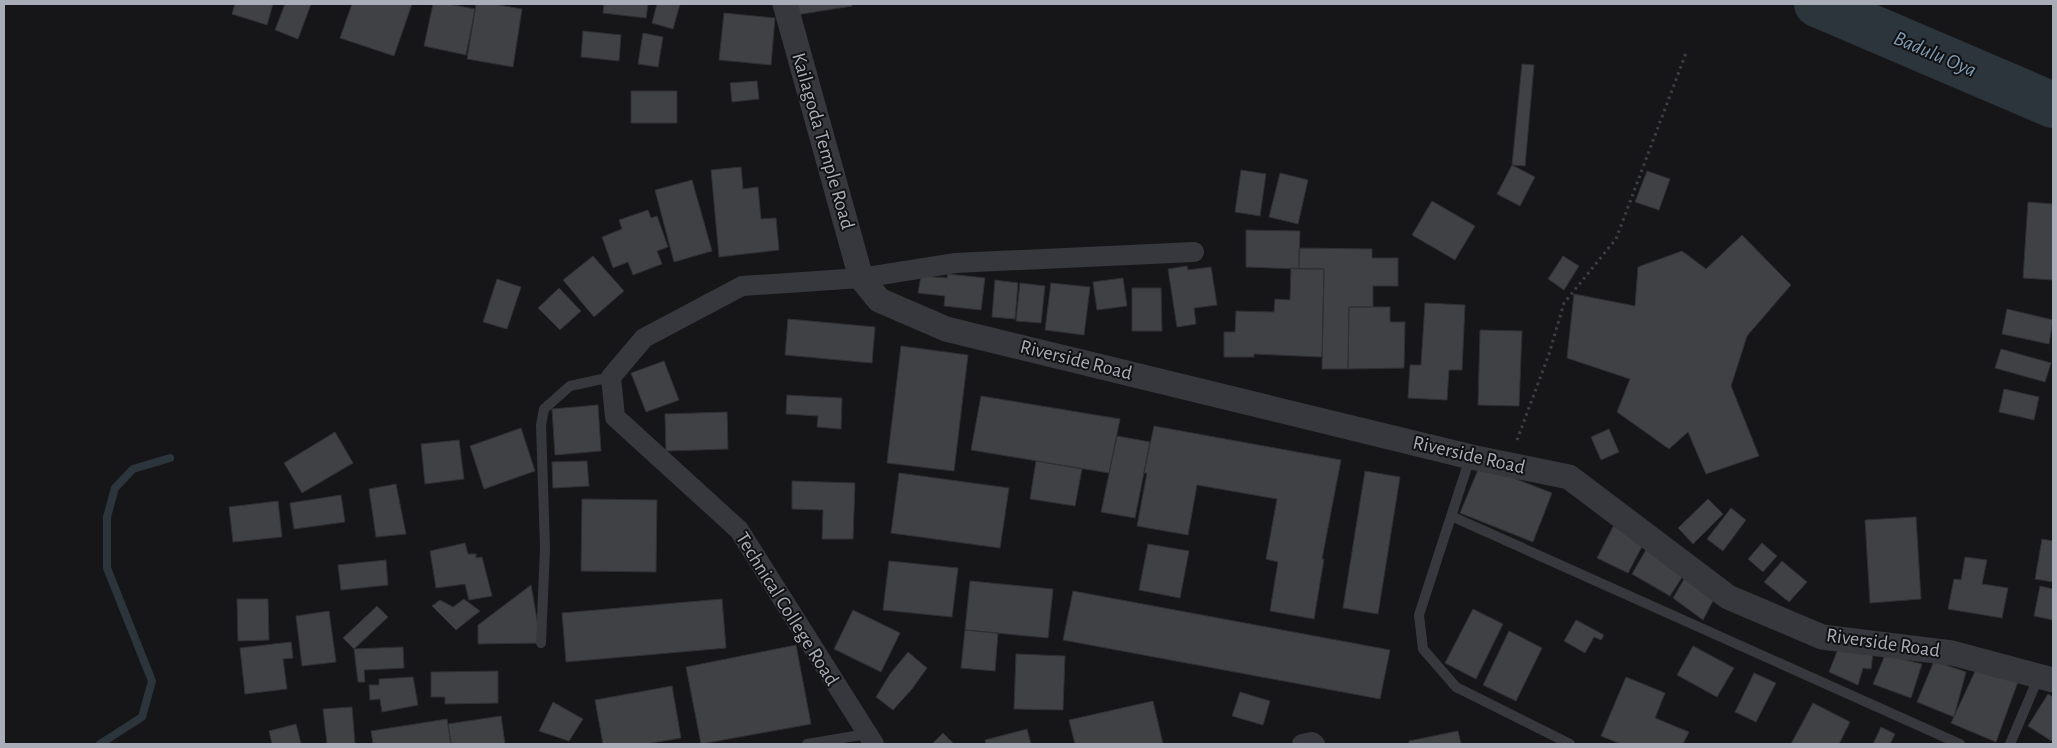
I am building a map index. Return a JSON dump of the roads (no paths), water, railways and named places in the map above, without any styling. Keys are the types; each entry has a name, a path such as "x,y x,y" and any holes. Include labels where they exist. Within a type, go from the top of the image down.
{"street":[{"name":"Kailagoda Temple Road","path":"784,4 861,278"},
{"path":"611,377 644,338 742,286 861,278 955,263 1194,252"},
{"name":"Riverside Road","path":"861,278 879,300 946,329 1471,457 1569,477 1728,597 1822,637 1952,653 2046,678"},
{"name":"Technical College Road","path":"611,377 615,417 739,530 870,739"}],"lane":[{"path":"541,643 545,548 541,425 544,408 570,386 611,377"},
{"path":"1471,457 1419,615 1423,649 1456,687 1570,744"},
{"path":"1451,516 1960,744"},
{"path":"2010,744 2046,678"},
{"path":"807,744 870,739"}],"waterway":[{"name":"Badulu Oya","path":"1817,4 2053,105"},
{"path":"100,744 142,717 152,681 107,568 107,517 115,488 133,469 170,458"}]}
